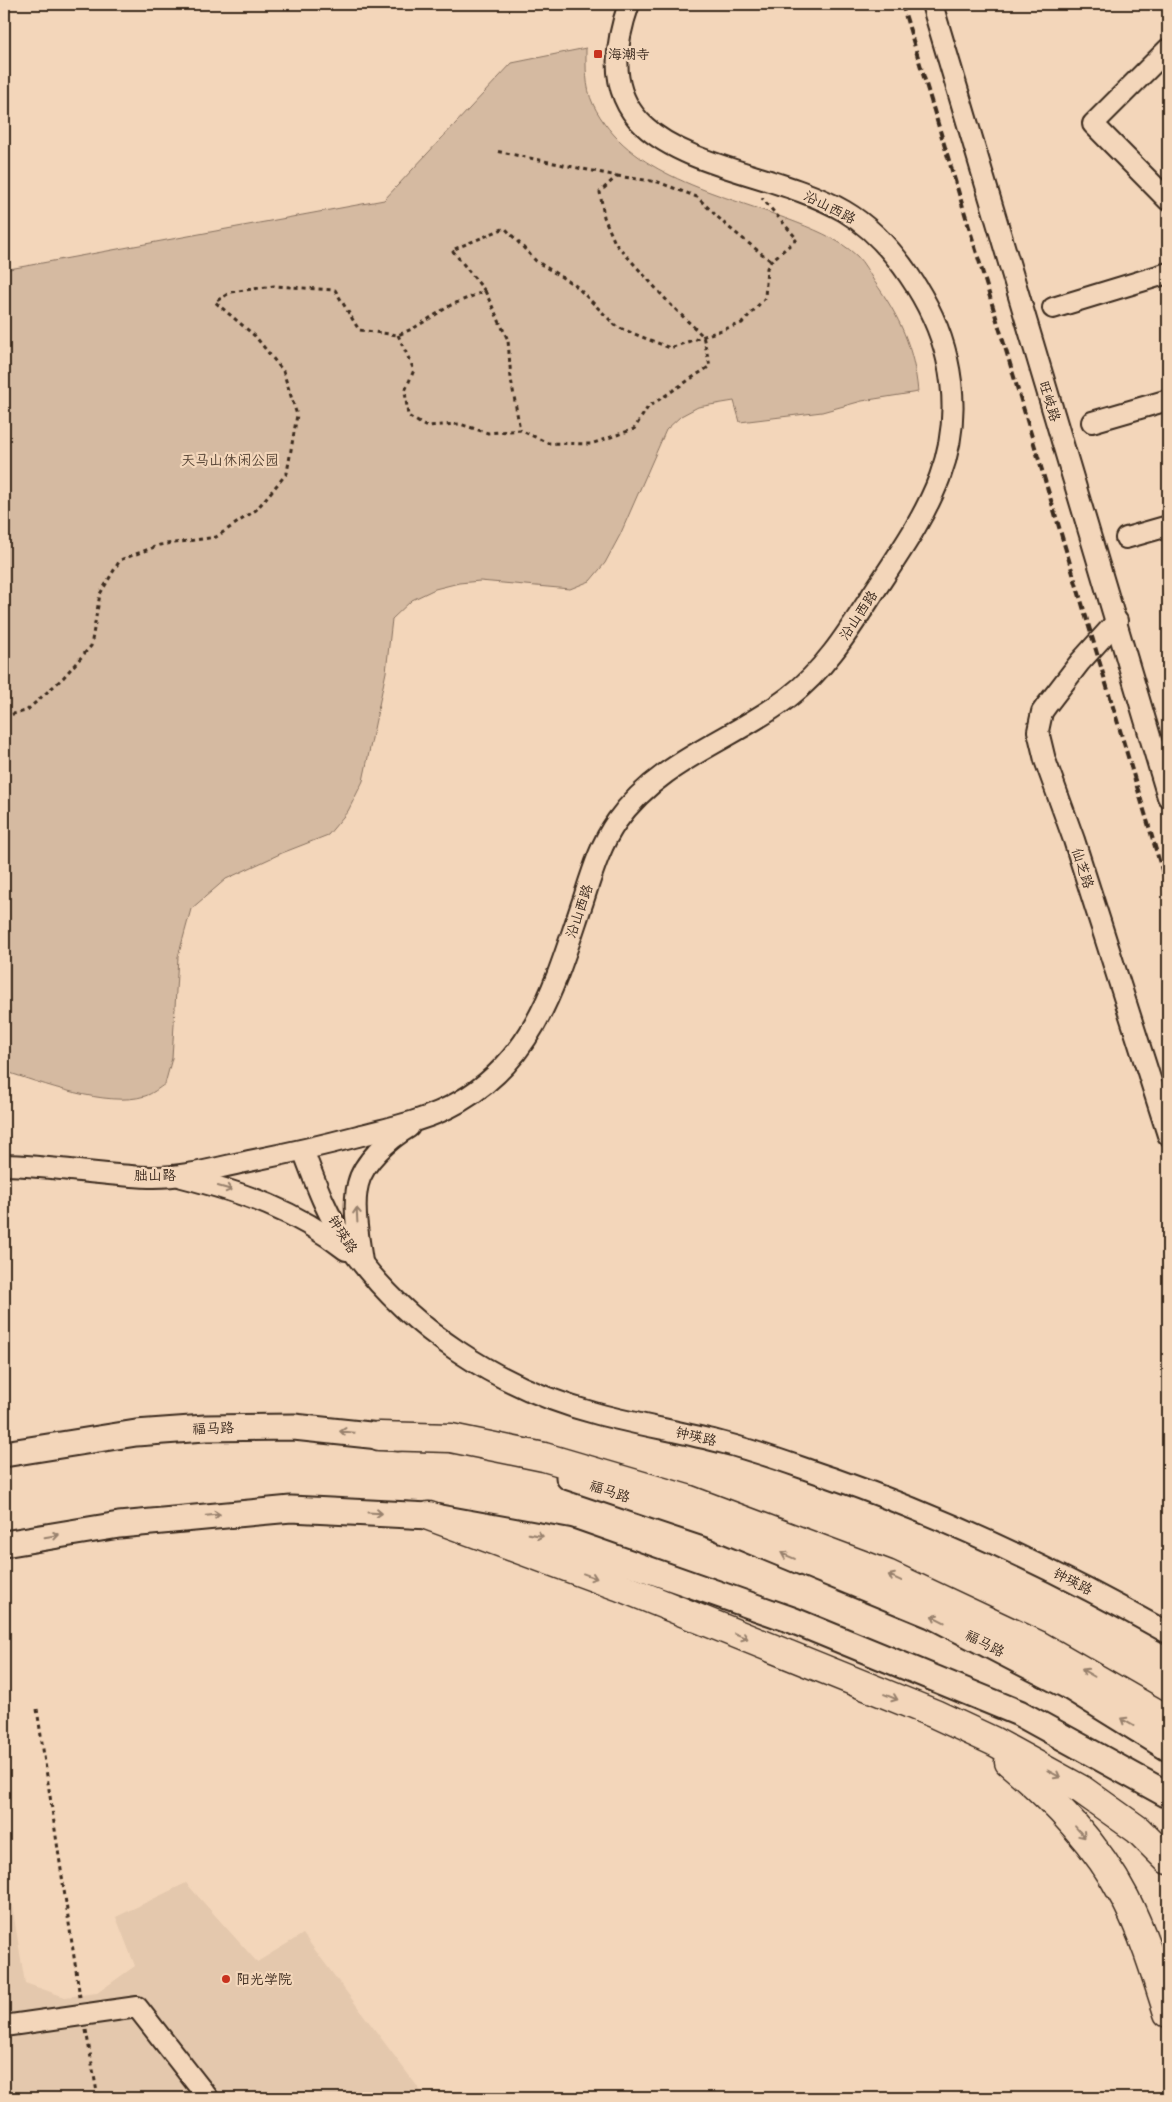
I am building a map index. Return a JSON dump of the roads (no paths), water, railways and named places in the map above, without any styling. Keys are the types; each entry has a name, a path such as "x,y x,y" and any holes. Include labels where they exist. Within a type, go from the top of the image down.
{"highway":[{"path":"379,1436 451,1438 525,1453 687,1499 887,1574 1038,1645 1168,1720"},
{"path":"429,1516 618,1586 934,1714 993,1741 1082,1790 1138,1830 1168,1860"},
{"path":"934,1714 988,1744 1025,1776 1083,1834 1125,1898 1139,1929 1168,2013"}],"main road":[{"name":"福马路","path":"4,1454 78,1441 164,1430 294,1427 379,1436 517,1460 715,1526 931,1615 1068,1686 1168,1748"},
{"path":"4,1544 119,1525 291,1508 429,1516 567,1541 792,1620 1019,1714 1168,1795"}],"street":[{"name":"沿山西路","path":"303,1150 438,1113 475,1092 504,1069 537,1022 556,980 602,848 620,817 638,795 673,768 786,700 821,668 855,621 920,521 940,479 949,446 952,394 944,346 920,296 902,267 870,229 832,204 772,181 691,156 651,134 632,111 621,84 618,42 629,4"},
{"name":"旺岐路","path":"932,4 1168,797"},
{"path":"1168,49 1094,124 1168,200"},
{"path":"1053,308 1168,273"},
{"path":"1092,422 1168,400"},
{"path":"1126,538 1168,526"},
{"name":"仙芝路","path":"1117,622 1080,662 1047,705 1042,712 1038,731 1045,760 1077,849 1168,1135"},
{"path":"362,1264 358,1234 358,1183 378,1151 396,1135 421,1119"},
{"name":"胐山路","path":"4,1165 141,1176 178,1176 303,1150"},
{"name":"钟瑛路","path":"303,1150 334,1222 362,1264 404,1307 432,1332 459,1352 505,1378 560,1402 597,1414 724,1443 875,1493 1013,1551 1099,1594 1168,1634"},
{"path":"178,1176 241,1193 292,1214 324,1234 362,1264"},
{"path":"4,2026 137,2007 208,2098"}],"railway":[{"path":"902,4 1168,890"}],"place":[{"name":"海潮寺","path":"598,54"},
{"name":"阳光学院","path":"226,1979"}],"park label":[{"name":"天马山休闲公园","path":"230,460"}]}
